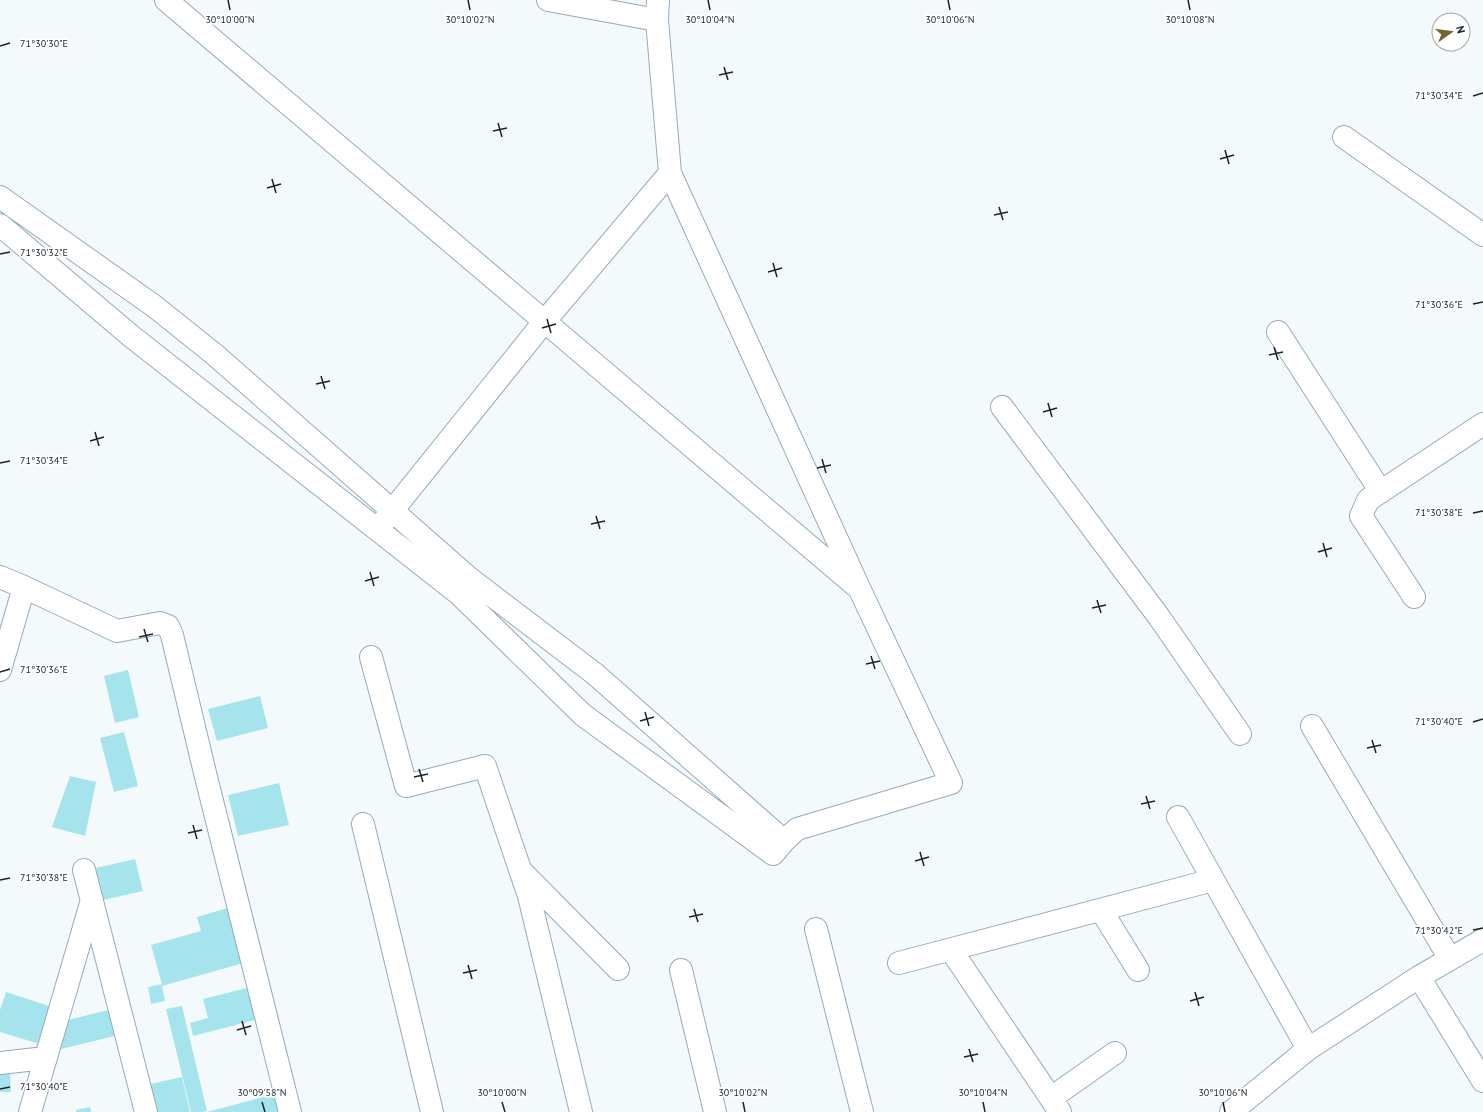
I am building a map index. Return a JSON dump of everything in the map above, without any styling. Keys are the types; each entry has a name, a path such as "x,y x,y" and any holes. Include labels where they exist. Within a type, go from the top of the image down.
{"street":[{"path":"166,0 860,590"},
{"path":"548,0 657,10 670,173 860,590 951,783 797,829 779,848"},
{"path":"1344,137 1483,235"},
{"path":"378,530 392,510 544,322 670,173"},
{"path":"0,197 160,310 214,354 469,578 596,674 779,848"},
{"path":"0,225 131,336 458,593 583,715 779,848"},
{"path":"1278,332 1381,492"},
{"path":"1002,407 1159,617 1240,734"},
{"path":"1414,597 1361,516 1368,500 1483,424"},
{"path":"0,577 117,631 160,623 168,626 172,635 290,1112"},
{"path":"0,670 24,587"},
{"path":"371,657 406,786 485,766 528,896 581,1112"},
{"path":"1312,726 1450,959"},
{"path":"1178,817 1308,1049"},
{"path":"364,824 432,1112"},
{"path":"84,870 146,1112"},
{"path":"520,870 618,969"},
{"path":"899,963 1213,880"},
{"path":"30,1112 92,900"},
{"path":"1101,910 1138,970"},
{"path":"816,930 862,1112"},
{"path":"1231,1112 1308,1049 1419,977 1483,940"},
{"path":"951,950 1056,1105 1115,1053"},
{"path":"681,970 715,1112"},
{"path":"1419,977 1483,1081"},
{"path":"0,1062 45,1058"}],"building":[{"path":"128,670 139,717 115,723 104,676"},
{"path":"260,696 268,728 217,741 208,709"},
{"path":"124,732 138,786 114,792 100,738"},
{"path":"70,776 96,782 85,836 52,827"},
{"path":"279,783 289,825 238,836 228,795"},
{"path":"135,859 143,891 103,900 96,868"},
{"path":"231,907 247,962 162,986 165,1001 151,1004 148,987 162,984 151,945 201,931 197,917"},
{"path":"251,987 259,1019 193,1036 190,1023 208,1018 203,999"},
{"path":"6,992 55,1008 43,1045 0,1032 0,1010"},
{"path":"182,1006 207,1111 191,1112 166,1009"},
{"path":"112,1009 119,1035 57,1050 68,1020"},
{"path":"0,1072 10,1072 11,1092 0,1092"},
{"path":"182,1077 190,1112 153,1112 146,1085"},
{"path":"275,1094 280,1112 207,1112"},
{"path":"90,1107 91,1112 76,1112 76,1110"}]}
